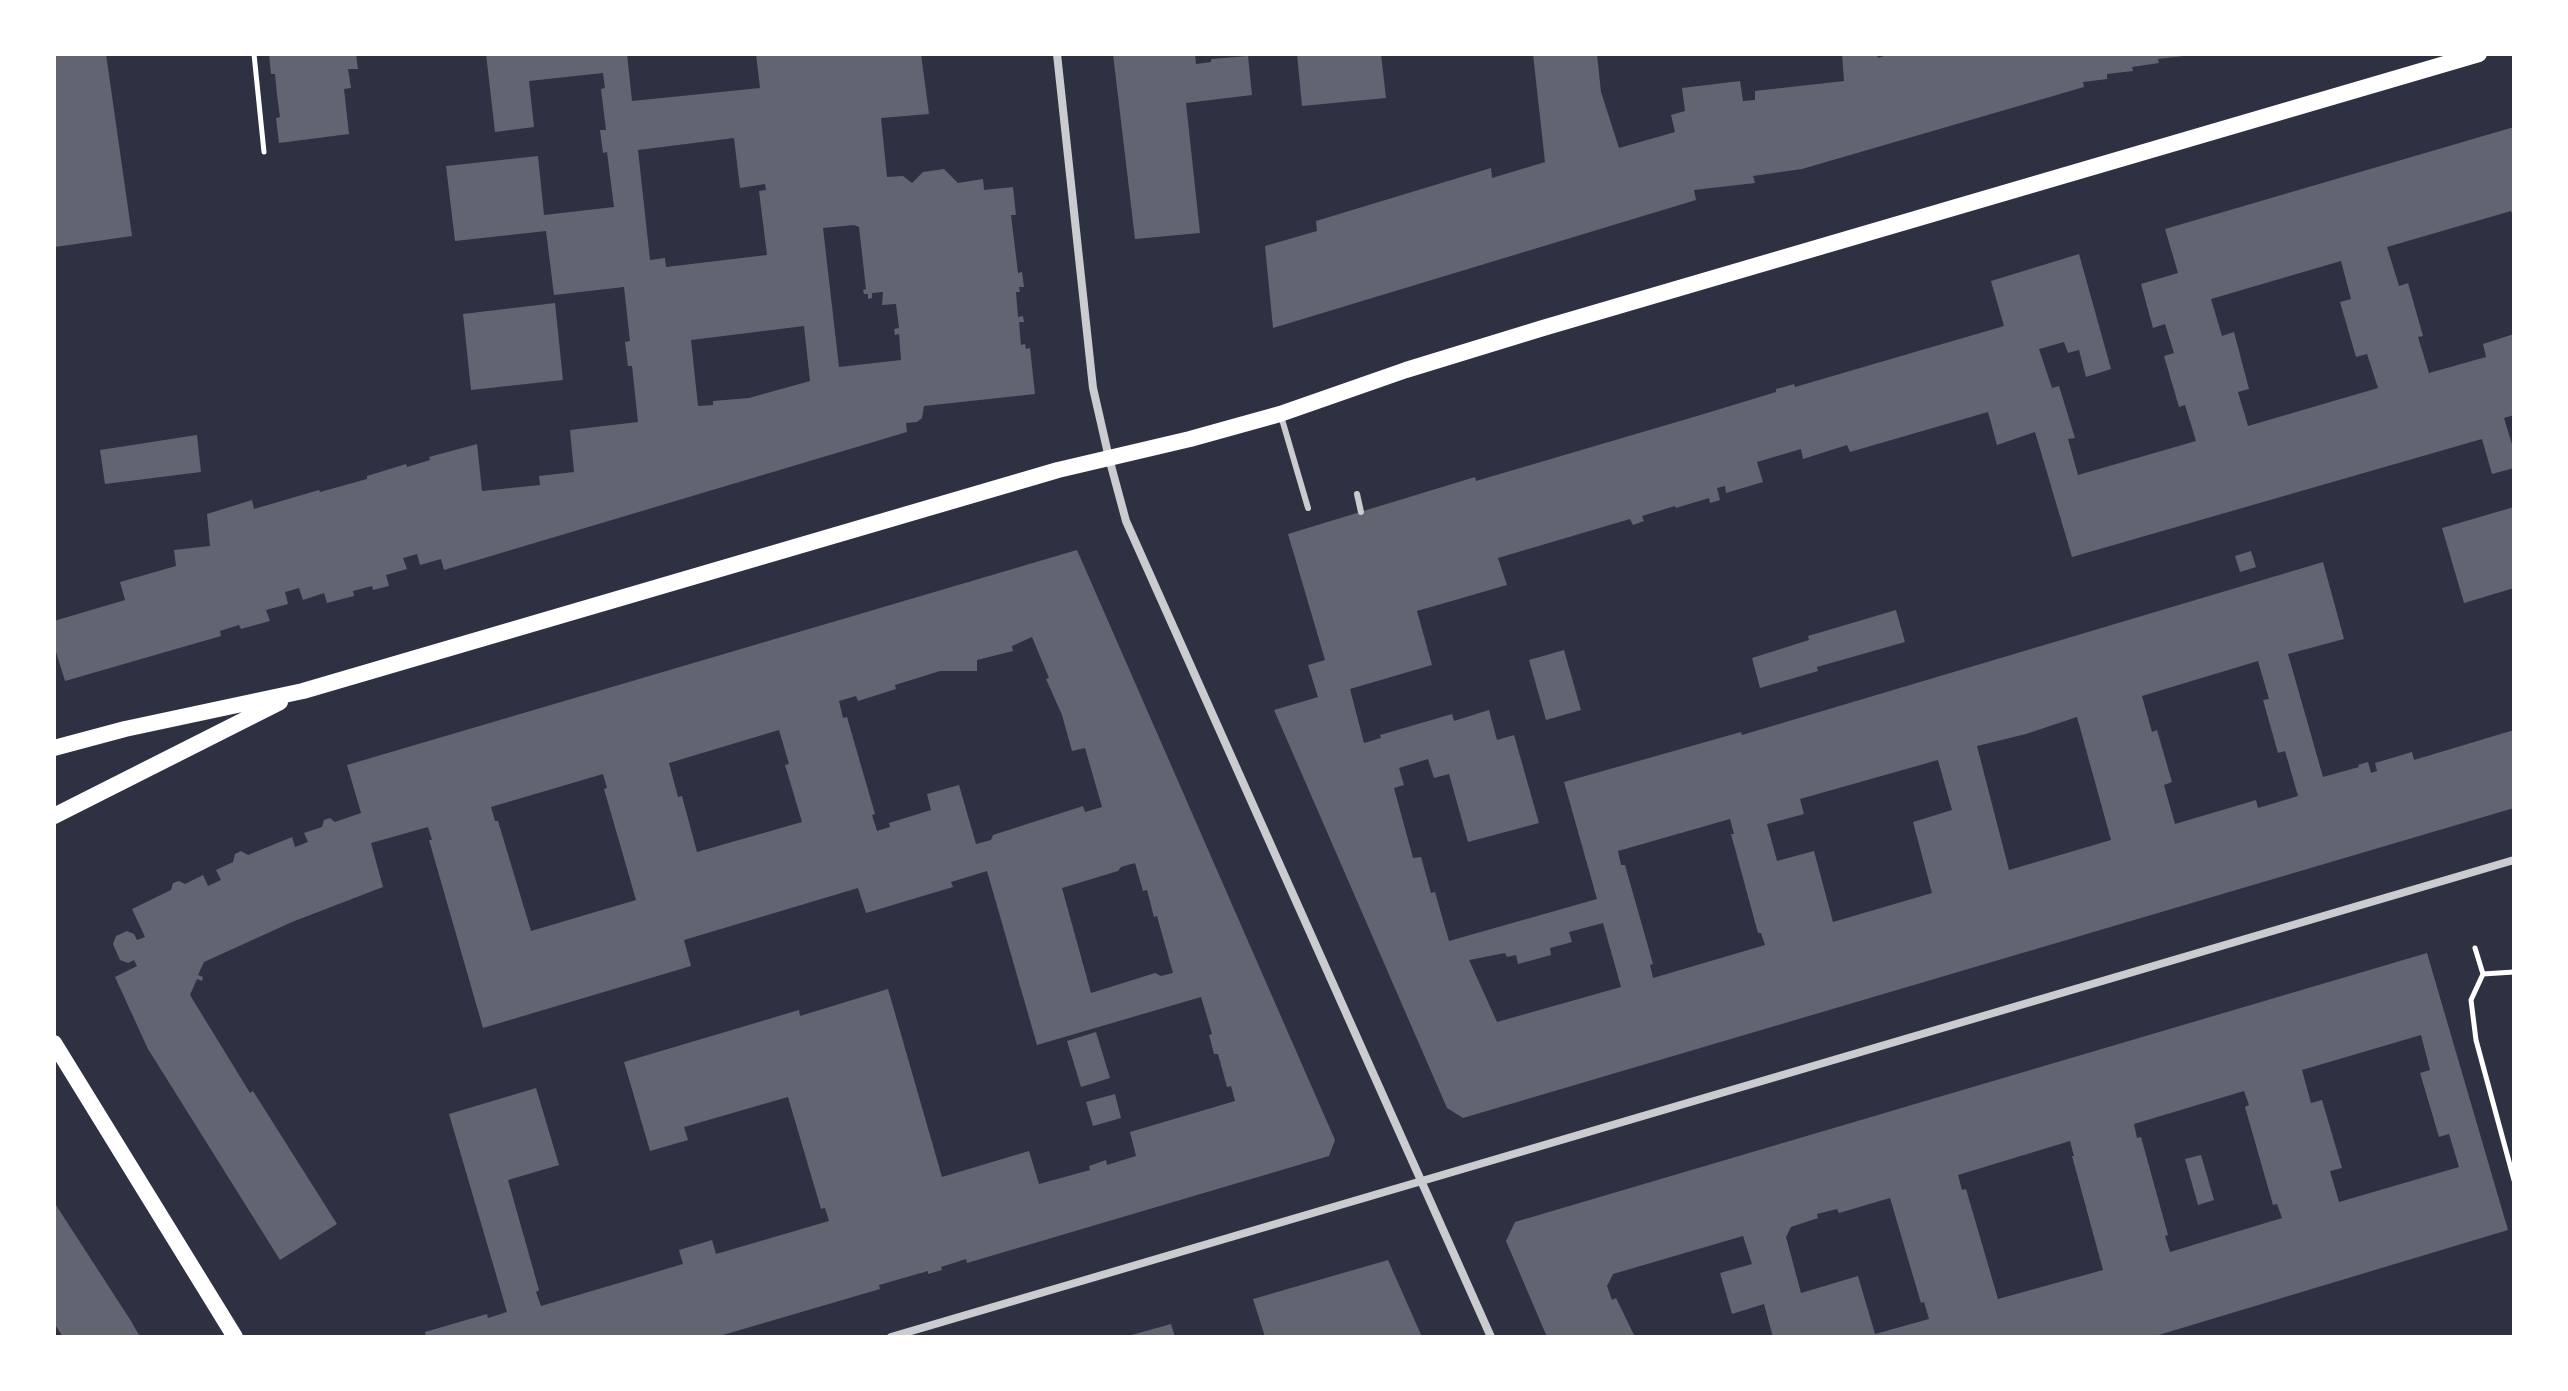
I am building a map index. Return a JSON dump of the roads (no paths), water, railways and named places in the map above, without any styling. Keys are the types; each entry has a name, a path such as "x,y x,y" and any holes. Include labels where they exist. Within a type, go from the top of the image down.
{"main road":[{"path":"54,748 125,729 303,691 1058,470 1280,414 1406,370 1543,328 2479,54"},
{"path":"54,816 303,691"},
{"path":"54,1043 235,1337"}],"street":[{"path":"1057,54 1093,388 1126,521 1491,1337"},
{"path":"891,1337 2514,860"}],"lane":[{"path":"1280,414 1308,508"},
{"path":"1357,494 1361,512"}]}
